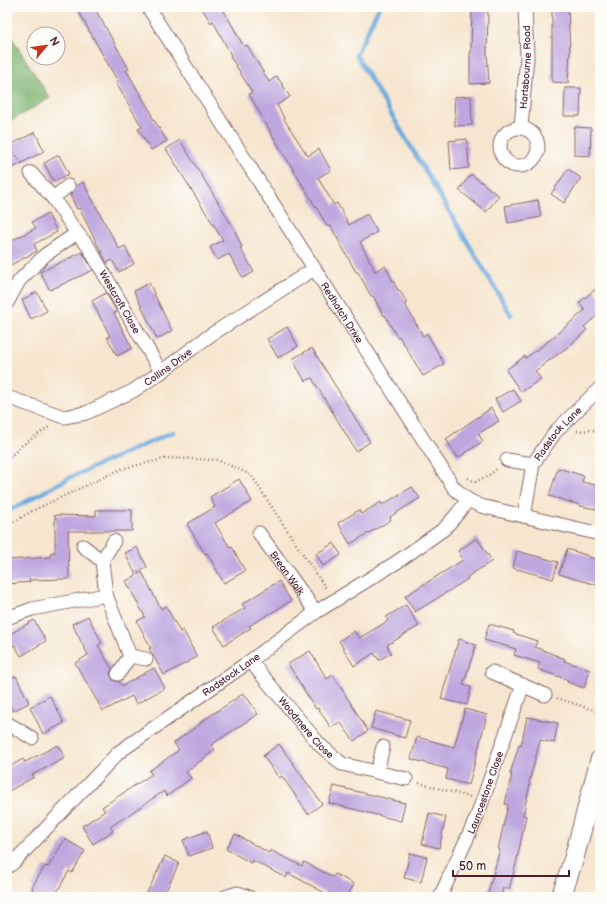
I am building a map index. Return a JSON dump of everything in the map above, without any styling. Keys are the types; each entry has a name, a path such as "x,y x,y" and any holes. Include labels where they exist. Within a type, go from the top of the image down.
{"street":[{"name":"Redhatch Drive","path":"148,7 454,488 468,500 481,506 600,534"},
{"name":"Hartsbourne Road","path":"521,127 527,57 525,7"},
{"name":"Westcroft Close","path":"31,173 53,198 77,234 88,246 161,372"},
{"path":"53,198 68,186"},
{"path":"7,303 19,281 45,255 77,234"},
{"name":"Collins Drive","path":"7,397 64,417 86,413 126,394 161,372 210,336 314,269"},
{"name":"Radstock Lane","path":"524,516 533,464 556,431 600,388"},
{"name":"Radstock Lane","path":"507,460 533,464"},
{"name":"Radstock Lane","path":"7,867 14,863 119,752 250,661 316,612 397,562 444,529 468,500"},
{"name":"Brean Walk","path":"259,533 316,612"},
{"path":"114,541 102,561 106,595 130,656"},
{"path":"83,546 102,561"},
{"path":"7,618 32,609 106,595"},
{"path":"130,656 146,659"},
{"path":"118,674 130,656"},
{"name":"Woodmere Close","path":"250,661 320,745 342,764 406,779"},
{"path":"492,672 545,694"},
{"name":"Launcestone Close","path":"440,897 476,819 523,685"},
{"path":"7,723 32,738"},
{"path":"377,772 383,747"},
{"path":"561,897 574,858 600,760"},
{"path":"224,897 238,893 248,897"}],"path":[{"path":"7,143 31,173"},
{"path":"7,460 21,446 64,417"},
{"path":"571,431 600,430"},
{"path":"7,526 32,511 122,469 168,458 218,460 251,475 334,600"},
{"path":"468,478 475,482 488,476 507,460"},
{"path":"545,694 600,712"},
{"path":"406,779 482,800"}],"green space":[{"path":"7,30 26,60 26,66 30,66 50,98 7,123"}],"building":[{"path":"76,7 94,7 129,69 126,70 167,141 151,150 138,129 142,127 116,83 118,82"},
{"path":"201,7 222,7 244,47 247,45 269,82 277,76 290,97 277,105 287,124 308,156 319,149 331,170 318,178 334,205 337,203 349,225 367,214 377,232 360,242 375,271 385,266 398,290 407,302 405,304 423,336 427,333 444,364 423,376 399,336 397,337 373,296 371,296 330,225 328,227 274,138 249,94 252,92 230,56 231,55 213,21 211,23"},
{"path":"472,7 487,7 487,53 489,83 470,84"},
{"path":"552,7 568,7 570,52 568,83 552,82"},
{"path":"565,88 581,88 580,116 564,116"},
{"path":"471,96 472,125 455,126 454,97"},
{"path":"574,127 591,128 590,156 574,155"},
{"path":"35,132 44,151 7,171 7,147"},
{"path":"467,139 469,168 451,170 449,141"},
{"path":"180,140 232,225 242,247 240,248 254,272 243,278 229,254 217,260 210,247 223,240 166,149"},
{"path":"59,155 69,174 54,182 44,163"},
{"path":"568,169 581,178 564,203 551,194"},
{"path":"471,174 499,196 486,212 459,190"},
{"path":"83,182 119,249 125,246 134,264 119,272 112,260 107,263 79,208 77,209 70,195 76,186"},
{"path":"538,200 541,217 508,223 505,206"},
{"path":"48,214 57,232 34,244 37,251 7,267 7,243 36,228 32,222"},
{"path":"82,252 93,270 50,290 40,272"},
{"path":"149,283 172,331 157,339 134,291"},
{"path":"594,290 600,297 600,313 584,327 587,330 569,346 535,371 541,379 521,392 506,370 525,356 526,358 550,340 585,310 579,303"},
{"path":"37,292 47,311 31,319 22,300"},
{"path":"106,293 117,312 114,313 132,348 117,356 107,337 110,336 92,301"},
{"path":"287,327 298,346 278,358 267,339"},
{"path":"312,348 370,442 356,451 312,378 305,381 292,359"},
{"path":"513,389 521,401 503,412 495,399"},
{"path":"491,408 499,421 478,434 483,441 458,458 446,439"},
{"path":"558,468 584,476 582,482 600,486 600,510 580,506 549,496"},
{"path":"239,479 252,501 215,523 230,548 232,547 245,571 224,583 207,553 205,554 187,524 215,507 210,497"},
{"path":"412,487 420,498 390,517 391,520 350,544 338,523 359,510 361,514 381,502 382,505"},
{"path":"96,510 132,510 132,531 68,531 69,579 29,580 30,582 7,584 7,560 50,557 50,553 55,552 55,515 96,516"},
{"path":"477,538 492,561 467,577 468,579 415,612 405,596 463,560 458,551"},
{"path":"334,543 341,555 323,566 316,554"},
{"path":"137,547 147,567 135,573 125,553"},
{"path":"567,549 600,561 600,586 559,574"},
{"path":"517,551 558,562 553,579 513,568"},
{"path":"142,572 161,609 166,606 180,632 183,630 197,657 164,675 149,648 151,648 137,621 145,617 126,581"},
{"path":"279,581 291,601 249,626 251,628 224,645 213,627 245,608 242,604"},
{"path":"406,605 419,626 387,645 391,653 379,660 374,653 354,666 339,641 354,631 359,638 388,621 386,617"},
{"path":"88,616 102,643 98,645 112,669 110,674 113,680 119,682 122,686 154,668 165,688 136,704 132,696 103,711 75,663 88,655 72,624"},
{"path":"34,620 46,641 21,656 15,645 7,649 7,636"},
{"path":"489,624 514,631 513,633 537,641 535,647 565,659 564,661 590,670 584,688 567,682 568,680 538,669 540,663 514,655 516,649 484,640"},
{"path":"459,639 476,645 463,685 471,687 467,705 441,699"},
{"path":"310,651 327,679 333,675 368,731 354,741 340,722 331,728 318,708 316,709 288,664"},
{"path":"16,676 29,703 13,711 7,698 7,680"},
{"path":"244,693 258,714 211,745 215,750 186,772 191,778 167,796 164,791 110,827 113,831 93,844 82,826 105,811 102,807 152,774 149,771 179,750 174,743 201,722"},
{"path":"50,696 64,723 43,734 30,707"},
{"path":"465,709 487,715 469,785 446,779 448,769 411,759 417,737 454,747"},
{"path":"376,711 410,720 405,738 371,728"},
{"path":"527,717 558,723 554,743 540,740 529,783 523,815 526,816 509,889 503,888 501,897 487,897 500,849 498,849 508,805 505,804 512,774 510,774 519,745 521,746"},
{"path":"279,744 322,804 308,814 282,776 279,778 263,756"},
{"path":"58,745 65,758 32,775 34,777 7,792 7,768 23,759 25,762"},
{"path":"334,786 405,803 401,821 329,803"},
{"path":"429,813 446,817 439,848 422,844"},
{"path":"207,831 212,848 189,856 183,840"},
{"path":"235,834 269,853 270,850 302,866 304,862 333,877 335,874 354,884 347,897 323,897 325,893 288,873 286,878 252,860 251,863 226,849"},
{"path":"65,839 85,851 72,873 69,871 54,897 28,897 33,888 32,887 45,866 48,867"},
{"path":"410,853 427,857 421,882 404,878"},
{"path":"165,856 179,863 163,897 145,897"}],"waterway":[{"path":"379,7 356,55 511,315"},
{"path":"7,512 71,477 173,432"}]}
